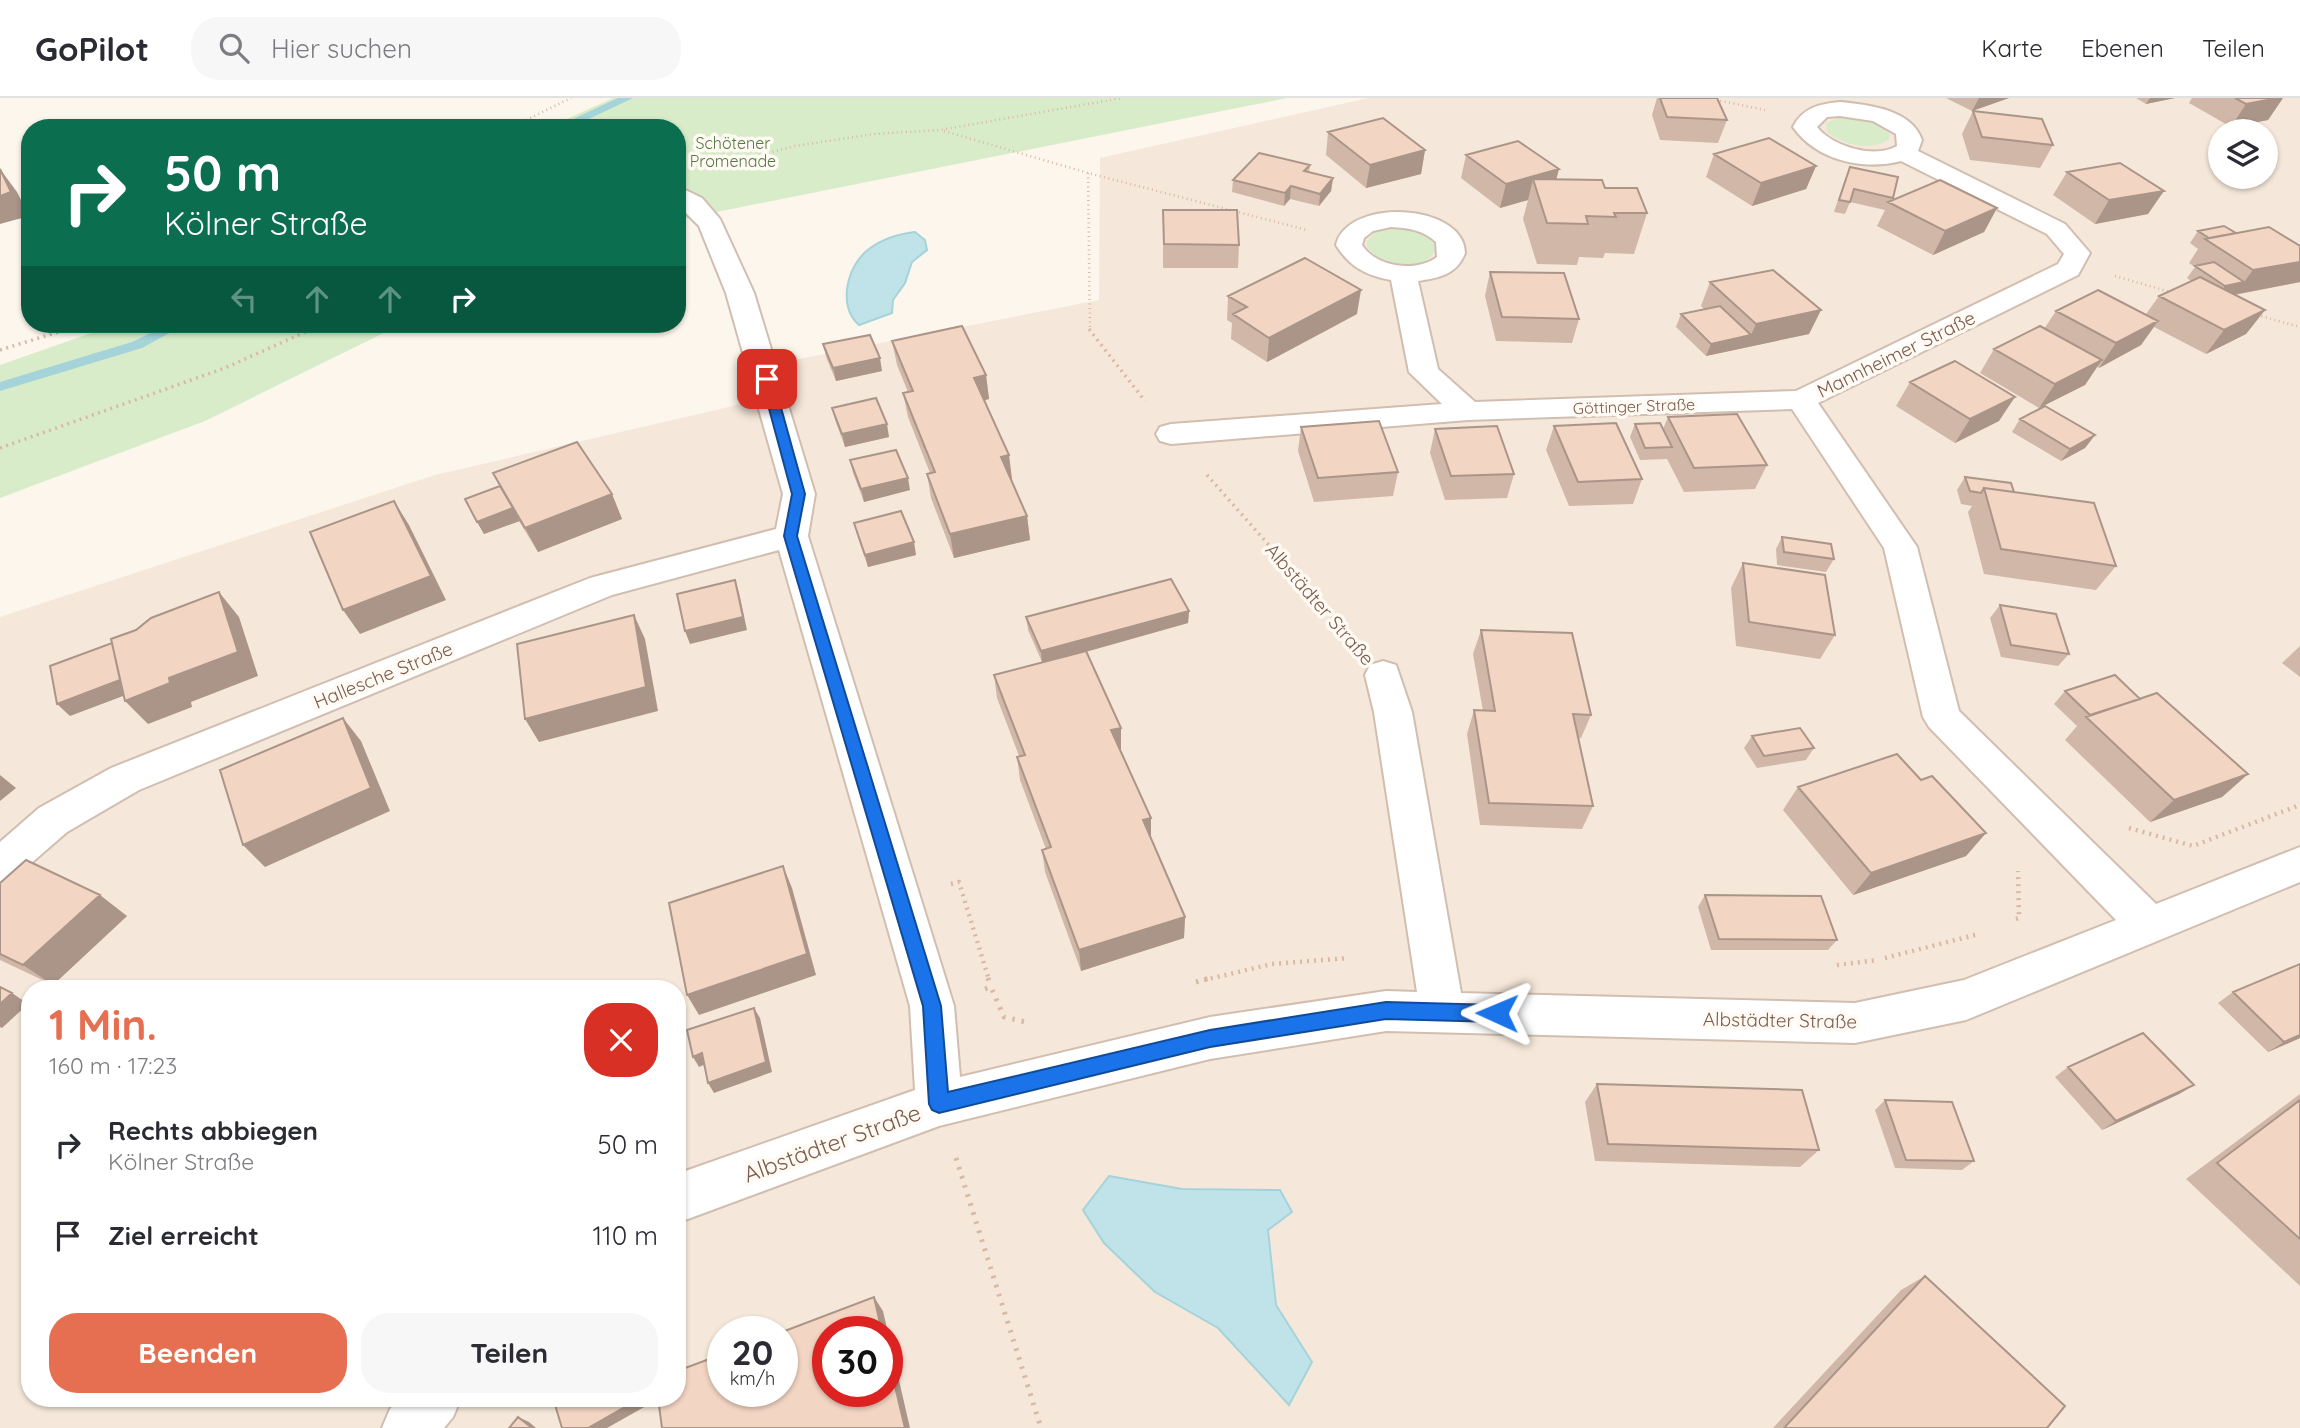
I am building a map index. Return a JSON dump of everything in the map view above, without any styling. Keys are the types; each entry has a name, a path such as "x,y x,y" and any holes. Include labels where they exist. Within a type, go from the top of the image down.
{"street":[{"path":"1903,153 1911,142 1909,134 1901,126 1881,116 1840,109 1814,114 1807,120 1805,127 1809,135 1833,149 1868,157 1903,153 2056,229 2077,253 2073,265"},
{"path":"686,199 711,224 744,306 799,494 791,536 932,1006 939,1104"},
{"path":"1391,219 1424,223 1448,238 1452,246 1452,256 1446,264 1420,274 1381,272 1362,264 1350,253 1348,241 1352,233 1362,226 1391,219"},
{"name":"Mannheimer Straße","path":"2073,265 1801,400 1900,547 1942,717 2148,924"},
{"path":"1403,275 1424,372 1468,411"},
{"name":"Göttinger Straße","path":"1171,434 1468,411 1801,400"},
{"name":"Hallesche Straße","path":"0,866 53,820 125,779 602,586 791,536"},
{"name":"Albstädter Straße","path":"1383,675 1393,712 1442,1012"},
{"name":"Albstädter Straße","path":"686,1196 939,1104 1210,1038 1386,1011 1855,1023 1966,1000 2300,864"},
{"path":"410,1428 427,1407"}],"path":[{"path":"528,119 571,98"},
{"path":"710,170 795,146 874,134 940,130 1122,98"},
{"path":"1707,98 1807,120"},
{"path":"940,130 1088,173 1348,241"},
{"name":"Albstädter Straße","path":"1088,173 1088,328 1171,434 1383,675"},
{"path":"2073,265 2180,294"},
{"path":"2246,313 2300,327"},
{"path":"0,349 53,333"},
{"path":"0,448 225,368 303,333"},
{"path":"2010,922 2019,918 2018,853 2105,821 2193,846 2300,805"},
{"path":"1828,966 1879,960 1990,931"},
{"path":"1192,983 1231,971 1305,959 1433,957"},
{"path":"932,1006 991,987 1004,1017 1038,1024"},
{"path":"939,1104 1041,1428"}],"shaded area":[{"path":"1368,98 2300,98 2300,1428 0,1428 0,617 435,475 759,400 799,359 1099,300 1100,158"}],"green space":[{"name":"Schötener Promenade","path":"613,98 1287,98 686,218 686,119 567,119"},
{"path":"1845,116 1876,122 1890,135 1889,139 1866,146 1849,143 1827,132 1826,123"},
{"path":"1406,228 1429,237 1435,251 1429,258 1420,263 1401,265 1382,259 1367,247 1367,241 1376,232"},
{"path":"91,333 384,333 205,421 0,498 0,365"}],"water":[{"path":"915,232 925,240 927,250 912,262 905,283 893,300 892,313 859,325 848,308 847,297 850,275 855,265 861,256 879,242"},
{"path":"1109,1176 1182,1189 1280,1190 1292,1212 1268,1230 1276,1305 1312,1362 1289,1405 1218,1328 1155,1292 1104,1243 1083,1210"}],"building":[{"path":"1660,98 1717,98 1727,120 1667,117"},
{"path":"2235,98 2278,98 2246,104"},
{"path":"1973,111 2042,119 2053,145 1982,137"},
{"path":"1383,118 1425,150 1370,165 1328,132"},
{"path":"1769,138 1816,166 1761,183 1714,154"},
{"path":"1518,141 1559,169 1506,184 1466,155"},
{"path":"1259,153 1310,165 1304,171 1333,178 1320,194 1291,186 1285,193 1233,180"},
{"path":"2120,163 2164,191 2109,200 2067,172"},
{"path":"1850,167 1898,177 1893,198 1854,189 1850,202 1839,200"},
{"path":"0,169 11,192 0,196"},
{"path":"1533,179 1602,180 1605,188 1637,188 1647,213 1614,213 1616,217 1586,216 1588,224 1547,223"},
{"path":"1940,180 1997,208 1945,231 1888,202"},
{"path":"1163,210 1237,210 1239,245 1164,244"},
{"path":"2224,226 2236,233 2209,238 2198,231"},
{"path":"2269,227 2300,246 2300,262 2253,270 2205,239"},
{"path":"1305,258 1361,290 1269,338 1233,314 1247,307 1228,296"},
{"path":"2214,262 2244,282 2225,286 2195,266"},
{"path":"1773,270 1821,310 1756,324 1710,282"},
{"path":"1490,272 1564,273 1579,319 1502,317"},
{"path":"2200,277 2265,310 2224,330 2159,296"},
{"path":"2098,290 2158,321 2116,343 2056,311"},
{"path":"1720,306 1751,335 1711,344 1681,314"},
{"path":"962,326 986,375 974,378 1009,455 1001,457 1027,516 950,534 927,474 935,472 903,393 913,391 892,341"},
{"path":"2040,326 2102,360 2055,384 1994,349"},
{"path":"870,335 880,358 833,368 823,344"},
{"path":"1955,361 2015,397 1970,419 1910,382"},
{"path":"876,398 887,424 842,434 832,408"},
{"path":"2045,406 2095,435 2070,449 2020,419"},
{"path":"1737,414 1767,465 1694,468 1668,417"},
{"path":"1379,421 1398,472 1318,478 1301,427"},
{"path":"1616,423 1642,479 1578,482 1554,426"},
{"path":"1660,423 1672,447 1645,448 1635,424"},
{"path":"1497,426 1514,474 1451,476 1435,429"},
{"path":"577,442 612,494 525,528 493,473"},
{"path":"896,450 908,478 861,489 850,460"},
{"path":"1965,477 2011,483 2014,492 1984,488 1981,493 1970,491"},
{"path":"500,486 513,508 477,522 465,499"},
{"path":"1984,488 2094,503 2116,566 2001,549"},
{"path":"394,501 431,576 343,610 310,532"},
{"path":"901,511 914,542 865,555 854,523"},
{"path":"1782,537 1831,544 1834,559 1784,552"},
{"path":"1743,563 1825,575 1835,635 1749,622"},
{"path":"1171,579 1189,611 1041,651 1026,617"},
{"path":"735,580 743,617 685,631 677,594"},
{"path":"219,592 238,652 169,678 170,683 125,701 111,639 136,630 151,618"},
{"path":"2000,605 2056,614 2069,654 2011,645"},
{"path":"634,615 646,687 525,719 517,644"},
{"path":"1481,630 1572,633 1591,715 1573,714 1593,806 1489,803 1474,710 1495,711"},
{"path":"112,643 120,680 57,704 50,666"},
{"path":"1086,651 1121,728 1111,730 1151,818 1143,820 1185,917 1079,950 1042,850 1051,847 1017,757 1025,755 994,675"},
{"path":"2115,675 2140,699 2090,715 2065,691"},
{"path":"2157,693 2248,774 2174,800 2086,717"},
{"path":"343,718 371,788 243,845 220,770"},
{"path":"1800,728 1814,748 1764,756 1752,736"},
{"path":"1897,754 1921,780 1932,776 1986,833 1871,873 1798,787"},
{"path":"26,860 100,895 23,965 0,954 0,883"},
{"path":"783,866 807,954 687,995 669,903"},
{"path":"1705,895 1821,896 1837,940 1719,939"},
{"path":"2300,964 2300,1035 2284,1042 2233,992"},
{"path":"0,987 12,993 0,1004"},
{"path":"754,1008 766,1062 708,1083 702,1053 693,1057 687,1030"},
{"path":"2143,1033 2194,1085 2116,1121 2068,1067"},
{"path":"1597,1084 1802,1090 1819,1150 1608,1144"},
{"path":"1885,1100 1952,1102 1974,1161 1906,1160"},
{"path":"2300,1100 2300,1239 2217,1163"},
{"path":"1925,1276 2065,1406 2047,1428 1784,1428"},
{"path":"874,1297 878,1316 824,1316"},
{"path":"812,1321 812,1407 900,1407 905,1428 662,1428 659,1407 686,1407 686,1368 707,1360 707,1407 798,1407 798,1326"},
{"path":"556,1407 625,1407 588,1428 562,1428"},
{"path":"518,1417 532,1428 509,1428"}],"waterway":[{"path":"580,119 627,98"},
{"path":"0,387 137,345 161,333"}],"route":[{"path":"767,379 799,494 791,536 932,1006 939,1104 1210,1038 1386,1011 1497,1013"}]}
